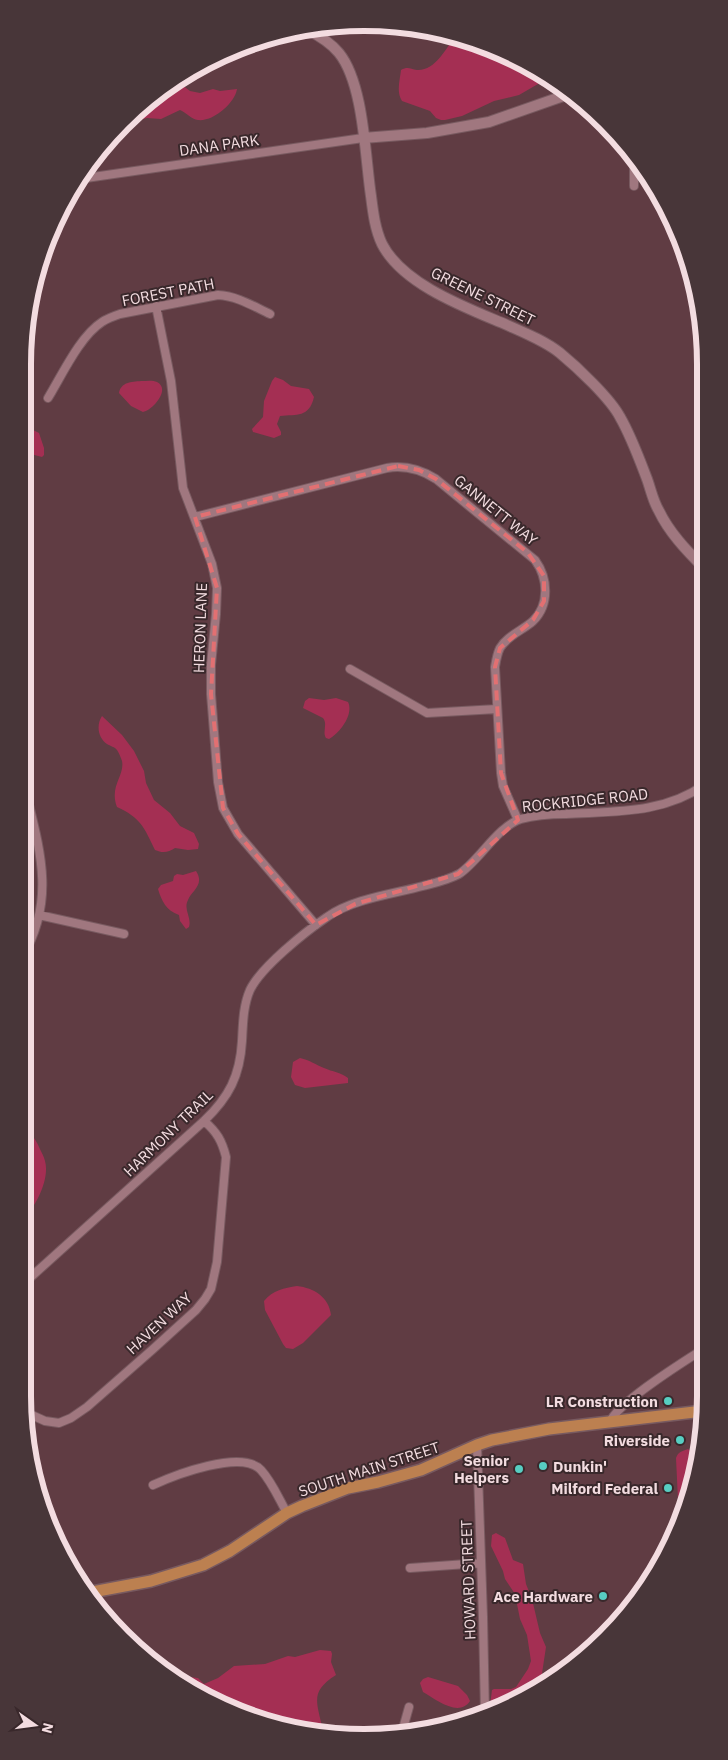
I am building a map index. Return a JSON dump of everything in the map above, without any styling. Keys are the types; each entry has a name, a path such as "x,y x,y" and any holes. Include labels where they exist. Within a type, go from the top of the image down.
{"main road":[{"name":"SOUTH MAIN STREET","path":"95,1592 151,1581 203,1565 230,1551 287,1514 348,1488 420,1470 477,1445 520,1434 696,1412"}],"street":[{"name":"GREENE STREET","path":"317,35 332,46 344,61 356,94 374,218 382,243 392,258 417,281 453,301 539,340 558,352 579,370 620,416 637,451 659,512 676,538 697,561"},
{"path":"363,138 427,133 489,122 562,96"},
{"name":"DANA PARK","path":"88,178 363,138"},
{"path":"634,169 634,186"},
{"name":"FOREST PATH","path":"48,398 77,351 94,328 120,314 223,295 246,302 270,314"},
{"name":"HERON LANE","path":"156,306 171,381 184,488 214,570 217,588 211,665 217,770 223,808 238,834 316,926"},
{"name":"GANNETT WAY","path":"195,517 398,466 428,474 528,553 535,560 544,576 545,592 538,614 503,644 495,667 501,773 504,786 518,820"},
{"path":"350,668 427,713 497,709"},
{"name":"ROCKRIDGE ROAD","path":"316,926 328,916 355,904 436,883 458,874 504,830 518,820 544,815 653,807 681,798 697,789"},
{"path":"31,815 42,860 43,897 31,942"},
{"path":"39,915 124,934"},
{"name":"HARMONY TRAIL","path":"31,1277 204,1121 227,1096 235,1080 240,1062 245,1004 251,988 270,965 316,926"},
{"name":"HAVEN WAY","path":"32,1415 44,1421 59,1422 71,1418 87,1407 196,1310 211,1289 216,1262 226,1157 222,1142 215,1130 204,1121"},
{"path":"610,1422 615,1412 625,1404 697,1354"},
{"name":"HOWARD STREET","path":"477,1445 485,1705"},
{"path":"153,1485 173,1476 214,1465 236,1461 252,1463 261,1469 287,1514"},
{"path":"410,1568 481,1563"},
{"path":"404,1726 409,1707"}],"highlighted area":[{"path":"398,466 419,470 436,479 528,553 544,576 544,601 533,620 500,648 495,667 501,773 518,820 458,874 355,904 316,925 238,834 223,808 211,694 217,588 195,517"}],"shaded area":[{"path":"450,43 471,49 511,66 542,83 519,95 494,101 462,116 441,120 436,118 430,111 402,101 399,82 401,70 407,68 417,70 429,67 444,53"},
{"path":"182,85 190,91 200,93 213,89 220,91 237,89 228,105 216,115 204,120 198,120 180,110 161,119 147,118 139,120 161,100"},
{"path":"275,377 291,386 309,389 314,397 312,404 306,412 297,415 280,416 277,424 281,435 274,438 253,432 252,429 263,417 264,401"},
{"path":"130,382 157,382 161,385 162,389 156,403 143,412 131,406 119,393 124,385"},
{"path":"31,429 39,433 44,448 44,455 42,457 31,454"},
{"path":"309,698 324,700 336,698 348,702 349,712 345,723 329,739 325,736 323,718 303,708 305,701"},
{"path":"102,716 122,735 134,751 144,771 146,783 154,800 170,813 180,826 194,833 199,844 198,849 175,848 165,852 155,850 137,819 117,807 115,793 122,761 117,750 107,744 100,735 99,723"},
{"path":"196,871 199,880 187,904 190,923 186,929 180,921 179,915 165,905 158,889 161,885 173,881 174,876 177,874 183,875"},
{"path":"300,1058 342,1074 348,1078 348,1083 305,1088 295,1085 291,1077 293,1062"},
{"path":"31,1135 44,1157 46,1168 44,1184 31,1209"},
{"path":"297,1286 320,1294 327,1303 331,1315 303,1343 293,1349 286,1348 283,1344 265,1310 264,1301 275,1292"},
{"path":"688,1449 692,1452 679,1502 676,1458 682,1451"},
{"path":"496,1533 505,1538 513,1560 523,1564 526,1584 546,1647 541,1677 490,1703 492,1690 516,1687 531,1661 527,1635 520,1619 515,1594 505,1579 491,1546 492,1535"},
{"path":"320,1650 331,1651 331,1662 336,1675 322,1686 317,1697 322,1726 257,1711 217,1694 185,1676 198,1678 204,1684 218,1678 234,1666 265,1664 288,1656 295,1657"},
{"path":"428,1677 458,1686 470,1701 460,1708 447,1706 440,1702 423,1692 420,1683"}],"place":[{"name":"LR Construction","path":"668,1401"},
{"name":"Riverside","path":"680,1440"},
{"name":"Dunkin'","path":"543,1466"},
{"name":"Senior Helpers","path":"519,1469"},
{"name":"Milford Federal","path":"668,1488"},
{"name":"Ace Hardware","path":"603,1596"}]}
